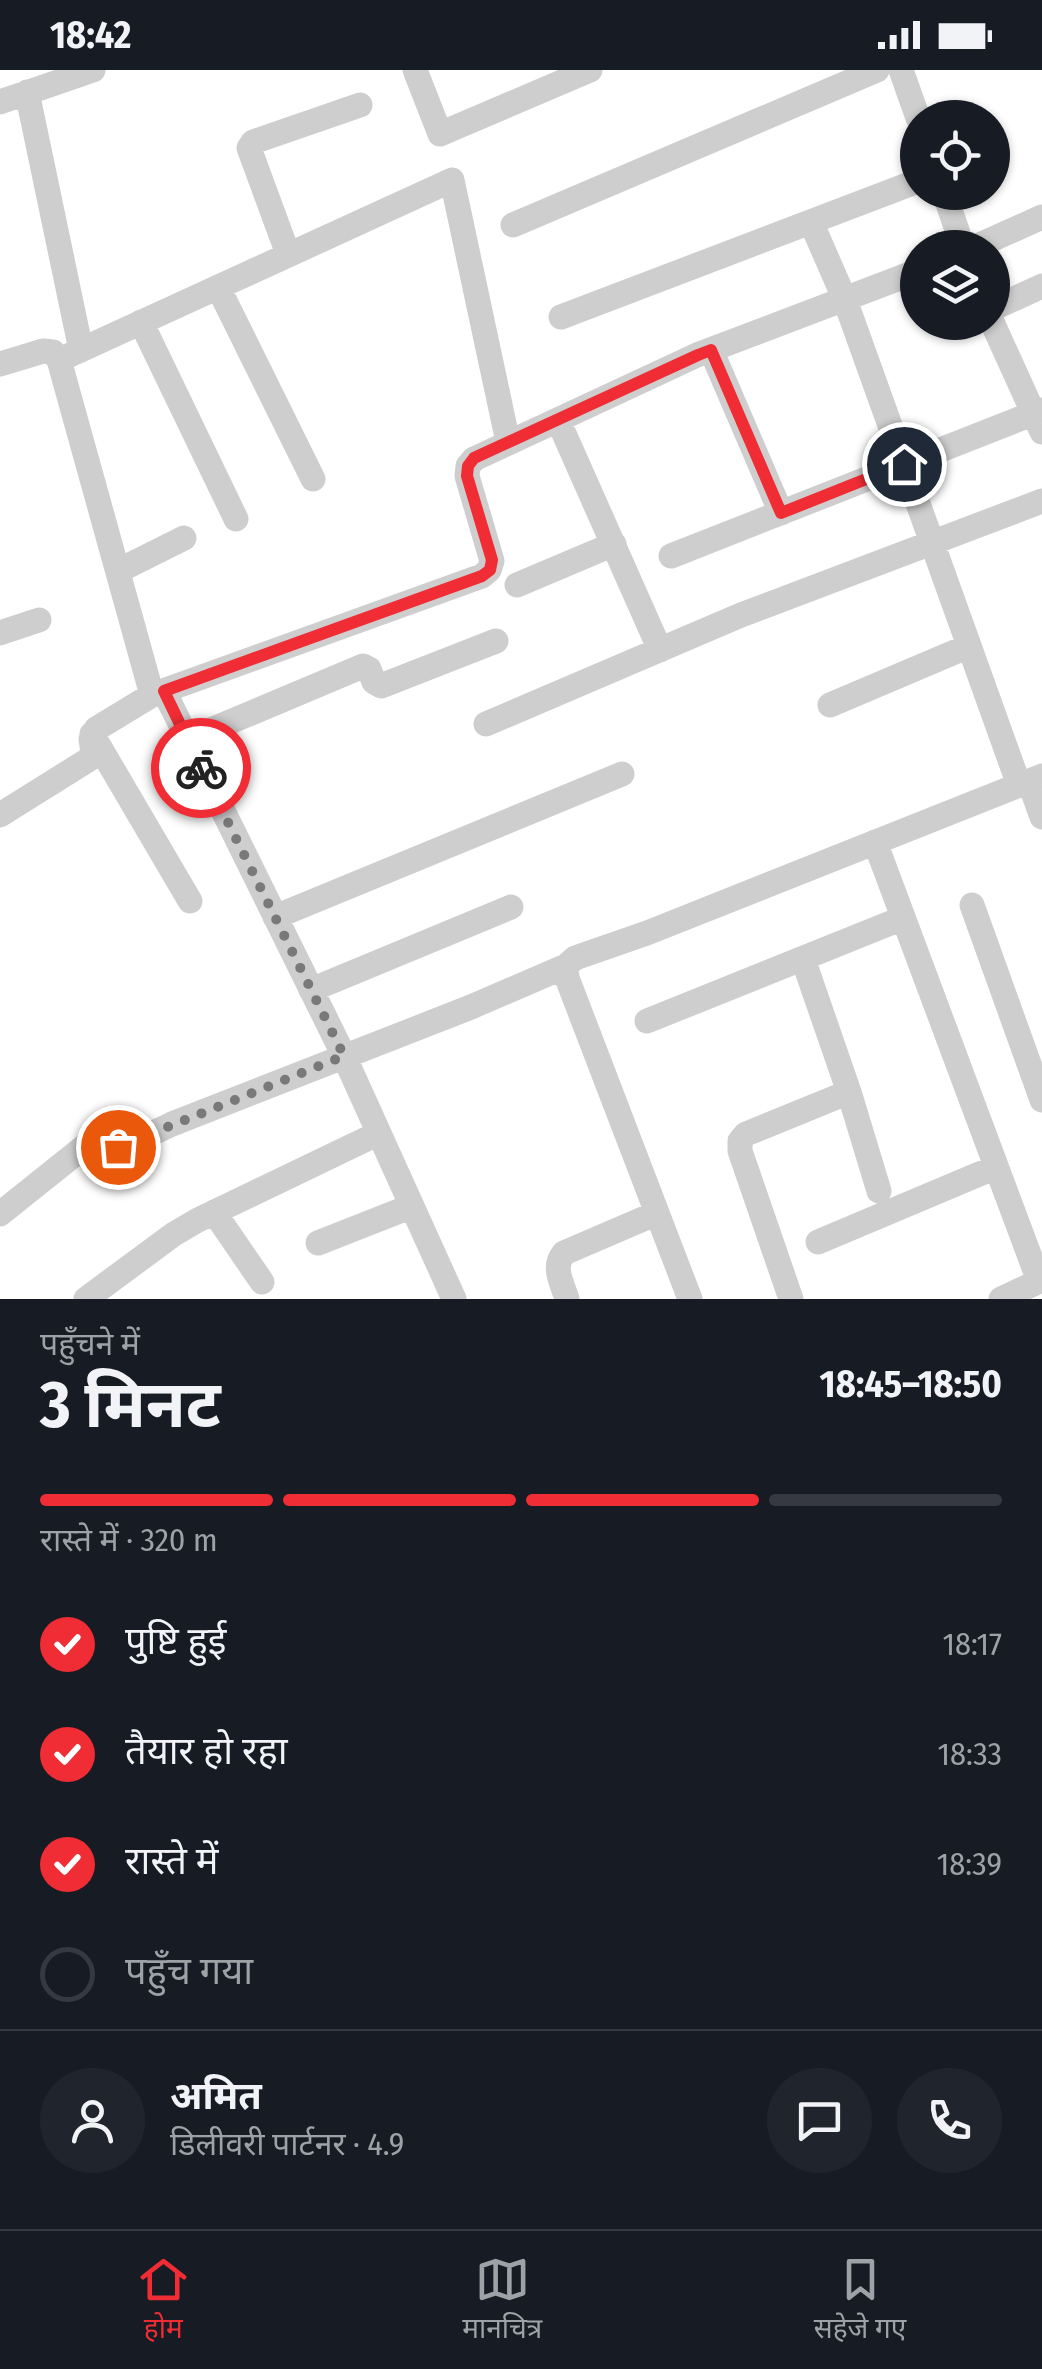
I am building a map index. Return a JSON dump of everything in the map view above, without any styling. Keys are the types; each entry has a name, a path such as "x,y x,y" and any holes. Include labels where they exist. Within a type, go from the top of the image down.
{"street":[{"path":"0,102 93,70"},
{"path":"415,70 440,134 452,180 508,442"},
{"path":"440,134 590,70"},
{"path":"513,224 877,70"},
{"path":"901,70 912,100"},
{"path":"27,92 70,355 118,571 158,693 187,740 344,1056 454,1299"},
{"path":"288,254 249,148 254,142 360,105"},
{"path":"0,364 43,352 70,355 452,180"},
{"path":"561,317 900,188"},
{"path":"1010,231 1042,217"},
{"path":"811,222 845,300 969,646 1030,780 1042,818"},
{"path":"92,734 158,693 482,576 490,570 492,560 467,476 474,458 711,350 900,278"},
{"path":"218,286 313,479"},
{"path":"1010,301 1042,286"},
{"path":"141,322 236,519"},
{"path":"671,556 904,464 1039,418 1001,340"},
{"path":"711,350 781,513"},
{"path":"558,420 660,650"},
{"path":"486,724 741,615 1042,501"},
{"path":"118,571 184,538"},
{"path":"517,585 614,544"},
{"path":"0,633 39,620"},
{"path":"187,740 363,666 381,686 496,641"},
{"path":"830,705 969,646"},
{"path":"0,815 88,760 93,753 92,734"},
{"path":"92,734 190,901"},
{"path":"275,917 622,774"},
{"path":"0,1214 100,1134 118,1147 126,1146 566,966 575,958 648,933 1030,780"},
{"path":"875,842 1040,1280 1002,1299"},
{"path":"972,905 1042,1100"},
{"path":"311,990 511,907"},
{"path":"647,1021 904,918"},
{"path":"803,958 879,1190"},
{"path":"566,966 567,978 690,1299"},
{"path":"791,1299 740,1142 746,1134 850,1092"},
{"path":"86,1299 174,1234 379,1133"},
{"path":"818,1242 996,1167"},
{"path":"318,1243 412,1206"},
{"path":"214,1212 262,1282"},
{"path":"568,1299 557,1269 564,1253 657,1213"}],"way so far":[{"path":"118,1147 344,1056 201,768"}],"route":[{"path":"201,768 164,691 482,576 490,570 492,560 467,476 474,458 698,355 711,350 781,513 904,464"}]}
